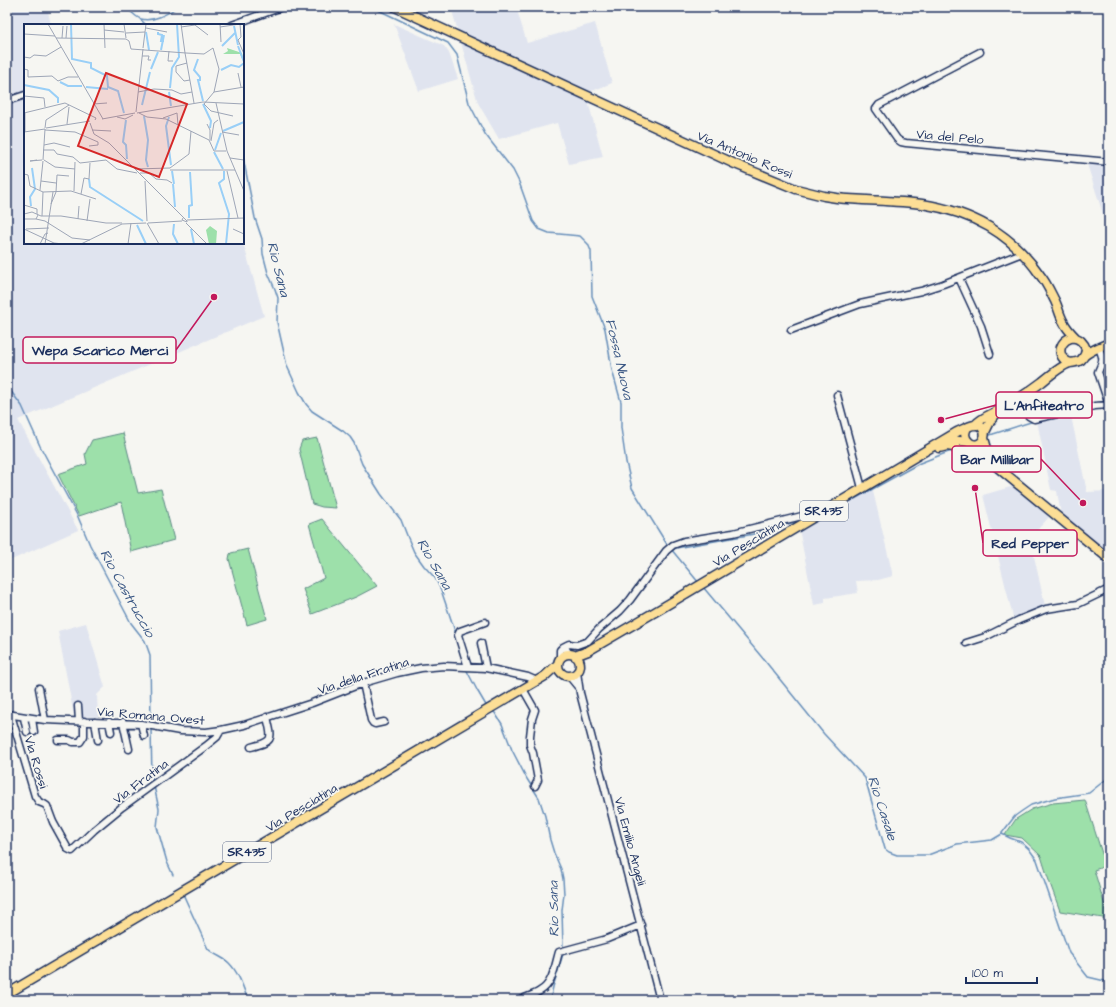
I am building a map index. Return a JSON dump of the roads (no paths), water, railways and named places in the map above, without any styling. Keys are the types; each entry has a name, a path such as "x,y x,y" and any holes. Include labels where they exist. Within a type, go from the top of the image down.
{"main road":[{"name":"Via Antonio Rossi","path":"395,7 678,139 759,175 796,189 824,196 854,200 913,203 950,210 970,216 988,225 1022,253 1041,275 1054,299 1062,320"},
{"path":"1062,320 1068,330 1086,349 1084,356"},
{"path":"1062,320 1063,342"},
{"name":"Via Pesciatina","path":"1049,376 1061,355 1060,349 1063,342 1069,339 1108,343"},
{"name":"Via Pesciatina","path":"7,994 537,681 545,676 564,655 575,657 588,651 957,432 971,426 1029,392 1049,376 1070,363 1077,363 1094,349 1108,343"},
{"path":"1061,355 1063,359 1070,363"},
{"name":"Via Pesciatina","path":"942,442 951,440 976,444 981,442 991,420 1000,409"},
{"path":"998,467 988,452 980,426 971,426 965,433 966,439 974,448 1109,559"},
{"path":"918,456 948,446 966,452 998,467"},
{"path":"559,662 560,671 570,674 580,667 575,657"},
{"name":"Via Pesciatina","path":"545,676 553,674 570,674"}],"street":[{"path":"235,24 282,7"},
{"name":"Via del Pelo","path":"980,52 879,105 876,109 900,142 1109,162"},
{"path":"7,101 24,95"},
{"path":"791,330 860,304 921,291 959,278 1022,253"},
{"path":"959,278 981,326 990,354"},
{"path":"1029,392 1022,403 1022,410 1026,415 1034,419 1095,406 1109,405 1098,372 1103,358 1099,348"},
{"path":"837,395 862,488"},
{"path":"559,662 560,650 567,645 577,645 588,641 599,629 620,611 671,547 684,541 744,530 802,516 810,519"},
{"path":"966,643 985,637 1019,620 1046,609 1078,604 1109,589"},
{"path":"465,666 458,635 460,631 485,622"},
{"path":"481,643 486,668"},
{"path":"567,645 566,650 575,657"},
{"name":"Via della Fratina","path":"221,730 244,725 312,703 397,673 421,668 465,666 486,668 528,677 537,681"},
{"name":"Via Emilio Angeli","path":"570,674 579,688 660,1000"},
{"path":"363,684 373,723 384,722"},
{"path":"39,688 45,720"},
{"path":"523,689 535,710 532,719 530,745 538,780 535,786"},
{"path":"58,740 80,742 84,736 78,706"},
{"name":"Via Romana Ovest","path":"9,715 45,720 123,722 180,732 221,730"},
{"name":"Via Rossi","path":"9,715 35,796 39,802 47,806 53,822 68,849 72,851"},
{"path":"251,747 264,744 269,741 271,735 267,717"},
{"path":"24,718 27,732"},
{"path":"32,718 34,732"},
{"path":"95,722 98,740"},
{"path":"109,722 111,732"},
{"path":"123,722 130,749"},
{"path":"141,724 144,736"},
{"name":"Via Fratina","path":"72,851 94,830 153,784 206,746 221,730"},
{"path":"520,1000 540,992 547,985 562,952 607,939 641,925"}],"waterway":[{"name":"Fossa Nuova","path":"122,7 138,18 146,20 160,17 177,7"},
{"name":"Fossa Nuova","path":"372,7 448,43 457,55 469,103 485,134 513,170 519,182 533,221 539,229 549,233 580,236 588,244 591,251 592,296 605,329 612,370 621,402 621,428 626,462 632,488 668,546"},
{"name":"Rio Sana","path":"140,19 145,24"},
{"name":"Rio Sana","path":"244,162 255,218 262,239 263,254 268,273 278,298 277,322 287,366 299,392 312,411 343,431 354,443 362,464 381,494 401,520 414,552 435,578 441,590 456,634"},
{"name":"Rio Castruccio","path":"7,386 22,406 40,446 78,517 90,545 131,623 145,641 150,655 151,725"},
{"path":"990,435 1034,421"},
{"path":"809,524 920,463 951,451"},
{"path":"672,551 676,548 754,534 801,520"},
{"name":"Rio Casale","path":"671,549 699,583"},
{"name":"Rio Casale","path":"703,587 824,734 865,778 885,849 897,855 928,855 957,844 992,840 1002,834 1021,842 1029,849 1037,860 1069,953 1088,977 1109,982"},
{"name":"Rio Sana","path":"466,669 487,707"},
{"name":"Rio Sana","path":"492,711 502,724 512,750 539,798 554,853 561,869 564,894 562,910 563,948"},
{"name":"Rio Castruccio","path":"151,729 153,783"},
{"path":"1002,833 1015,816 1031,805 1055,798 1089,793 1109,777"},
{"name":"Rio Castruccio","path":"154,786 159,809 157,827 167,862 173,875"},
{"name":"Rio Castruccio","path":"183,894 208,949 227,961 232,967 240,980 248,1000"},
{"name":"Rio Sana","path":"550,1000 563,954"}],"place":[{"name":"Wepa Scarico Merci","path":"214,297"},
{"name":"L'Anfiteatro","path":"941,420"},
{"name":"Red Pepper","path":"975,488"},
{"name":"Bar Millibar","path":"1083,503"}]}
